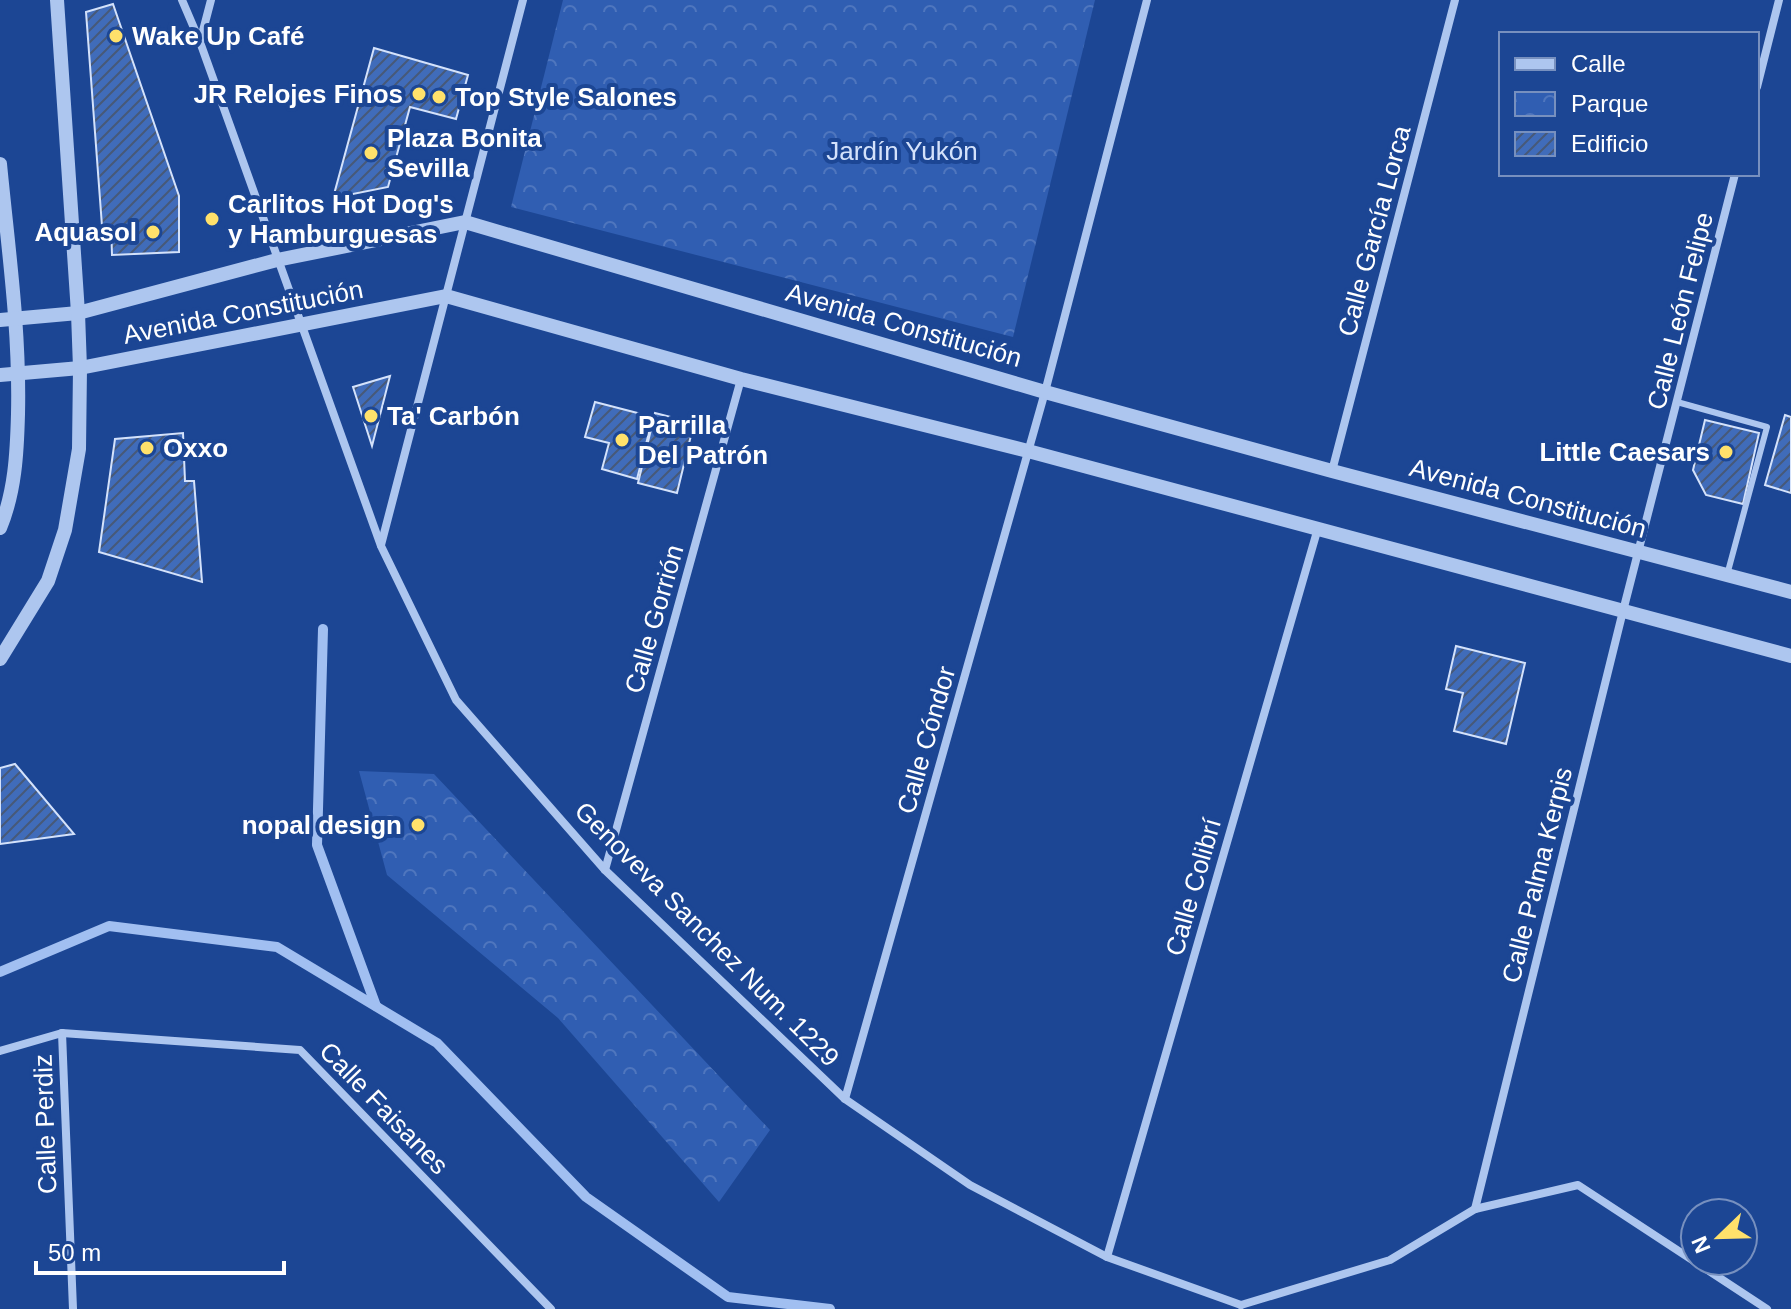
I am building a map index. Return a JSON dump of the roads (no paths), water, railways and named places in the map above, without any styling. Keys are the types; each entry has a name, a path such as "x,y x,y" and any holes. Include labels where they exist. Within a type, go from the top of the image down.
{"street":[{"path":"0,659 48,581 65,530 79,449 78,313 57,0"},
{"name":"Genoveva Sanchez Num. 1229","path":"182,0 200,42 381,546 456,700 605,870 845,1099 970,1185 1107,1257 1242,1307"},
{"path":"200,42 211,0"},
{"path":"381,546 523,0"},
{"name":"Calle Cóndor","path":"845,1099 1045,392 1147,0"},
{"name":"Calle García Lorca","path":"1332,471 1455,0"},
{"path":"1759,79 1779,0"},
{"path":"0,164 19,374 17,460 6,514 0,528"},
{"name":"Calle León Felipe","path":"1639,552 1734,176"},
{"name":"Avenida Constitución","path":"0,320 78,313 277,260 465,222 1045,392 1791,592"},
{"name":"Avenida Constitución","path":"0,375 80,368 446,296 741,379 1028,451 1791,656"},
{"name":"Calle Gorrión","path":"605,870 741,379"},
{"name":"Calle Colibrí","path":"1107,1257 1318,528"},
{"name":"Calle Palma Kerpis","path":"1475,1209 1639,552"},
{"name":"Calle Faisanes","path":"0,1051 62,1033 300,1050 551,1309"},
{"name":"Calle Perdiz","path":"62,1033 73,1309"},
{"path":"1242,1307 1264,1304 1390,1260 1475,1209 1578,1185 1767,1309"}],"lane":[{"path":"1677,402 1767,427 1727,575"}],"waterway":[{"path":"323,629 317,845 376,1006"},
{"path":"0,972 109,926 277,947 437,1043 586,1197 728,1297 830,1309"}],"place":[{"name":"Wake Up Café","path":"116,36"},
{"name":"JR Relojes Finos","path":"419,94"},
{"name":"Top Style Salones","path":"439,97"},
{"name":"Plaza Bonita Sevilla","path":"371,153"},
{"name":"Carlitos Hot Dog's y Hamburguesas","path":"212,219"},
{"name":"Aquasol","path":"153,232"},
{"name":"Ta' Carbón","path":"371,416"},
{"name":"Parrilla Del Patrón","path":"622,440"},
{"name":"Oxxo","path":"147,448"},
{"name":"Little Caesars","path":"1726,452"},
{"name":"nopal design","path":"418,825"}],"park label":[{"name":"Jardín Yukón","path":"902,151"}]}
